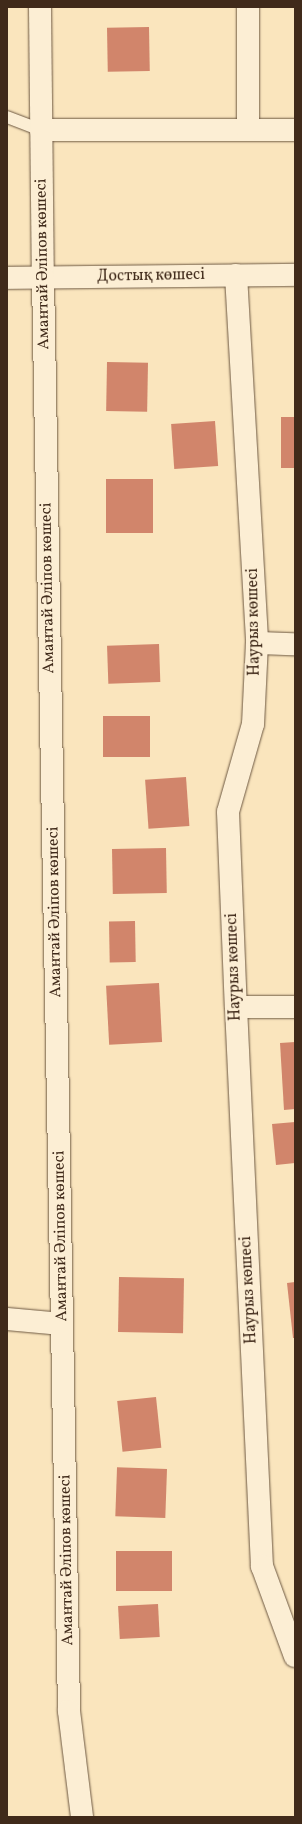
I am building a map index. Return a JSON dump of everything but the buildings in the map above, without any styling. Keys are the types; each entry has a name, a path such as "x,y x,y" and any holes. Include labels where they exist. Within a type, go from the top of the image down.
{"street":[{"name":"Амантай Әліпов көшесі","path":"40,7 42,278 70,1711 82,1817"},
{"path":"248,7 248,130"},
{"path":"41,130 295,130"},
{"name":"Наурыз көшесі","path":"236,275 257,643 253,724 228,812 236,1007 262,1566 295,1656"},
{"name":"Достық көшесі","path":"7,278 295,275"},
{"path":"257,643 295,644"},
{"path":"236,1007 295,1006"},
{"path":"7,1319 62,1324"}],"lane":[{"path":"7,117 41,130"}]}
